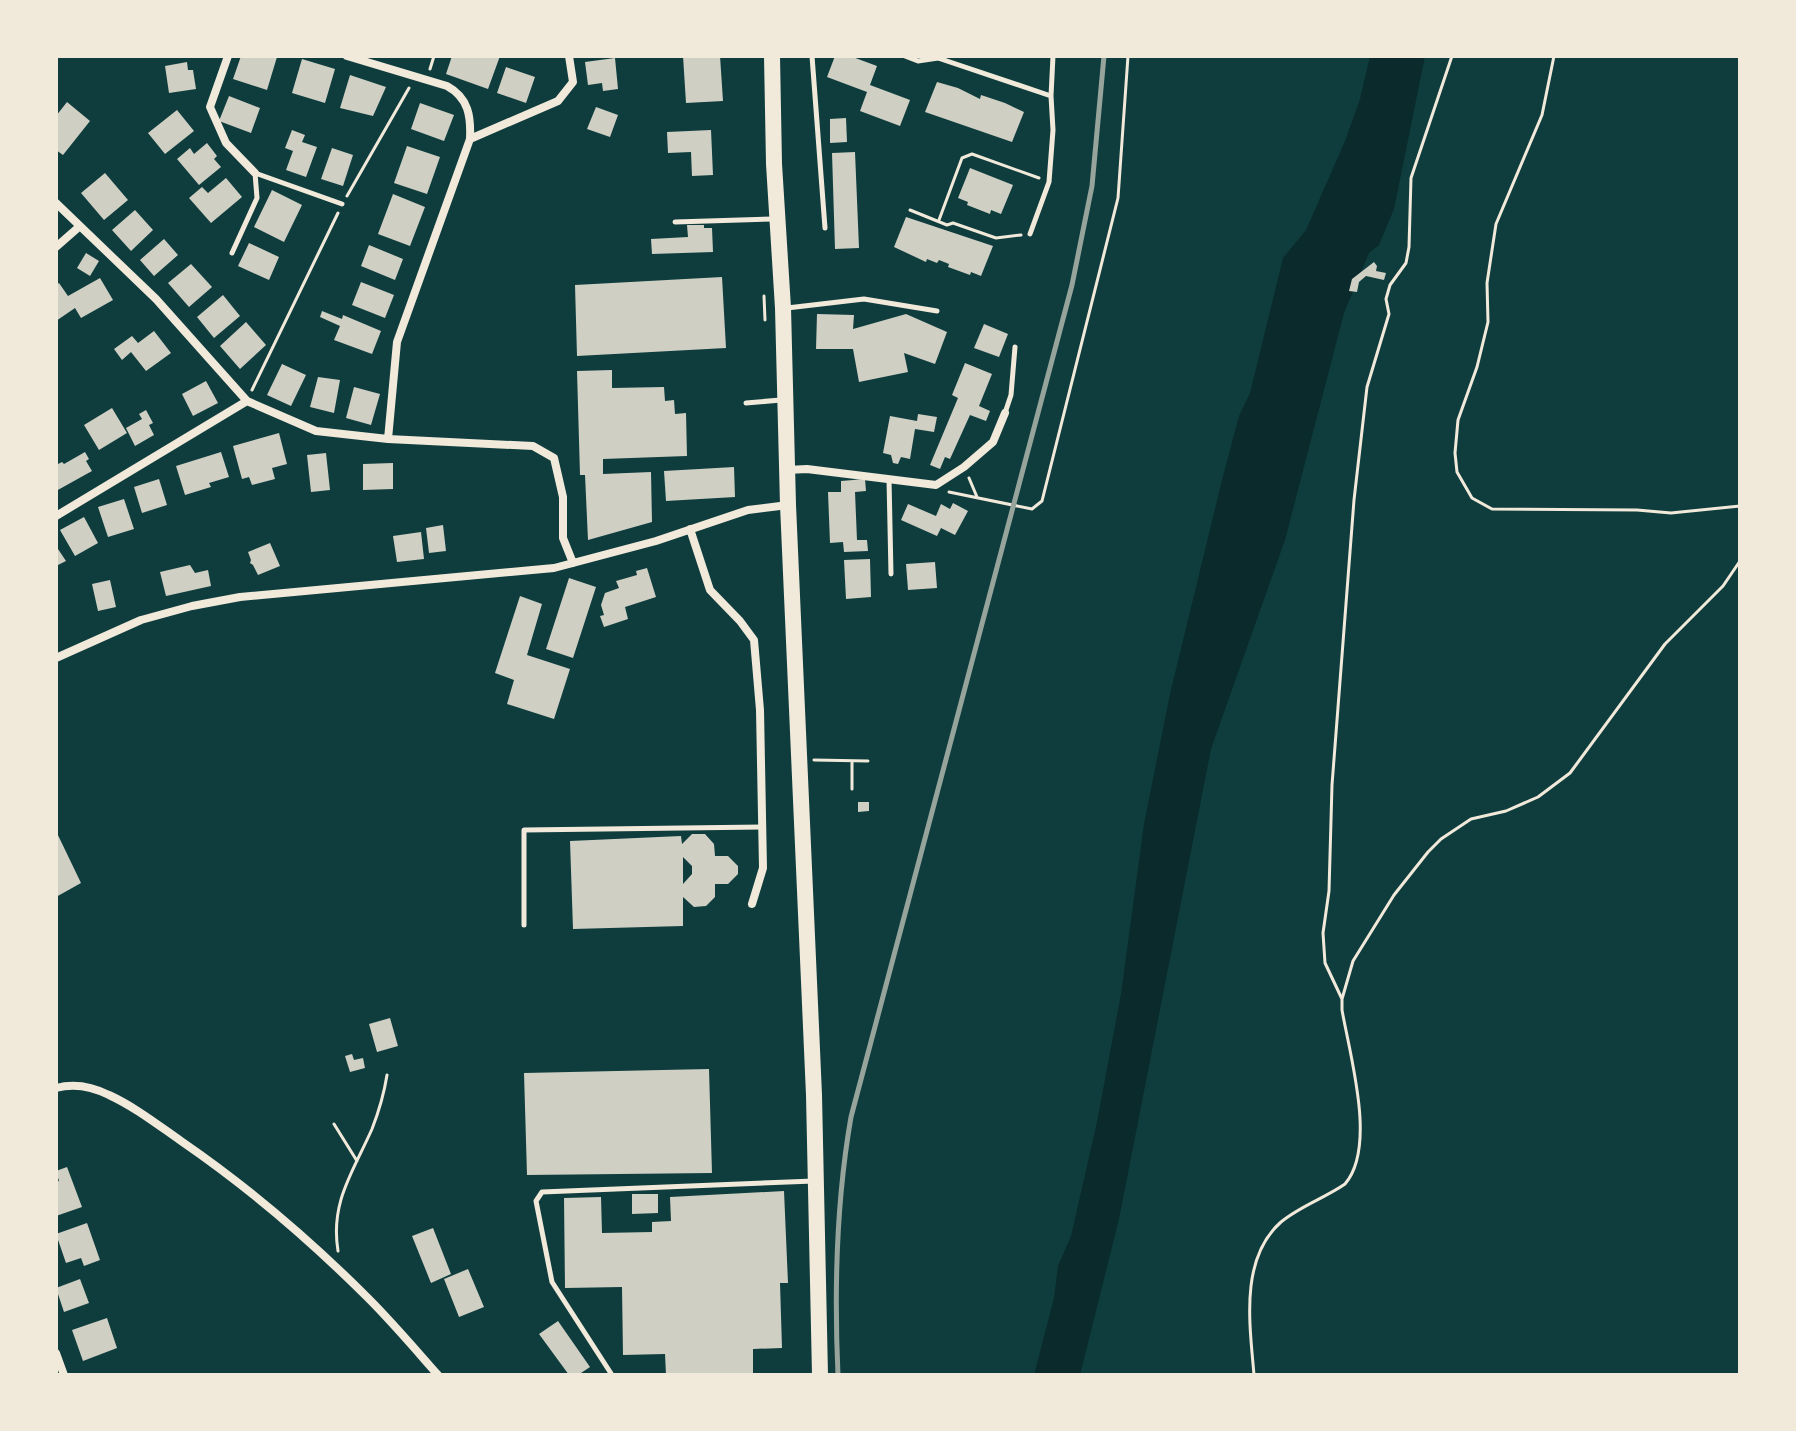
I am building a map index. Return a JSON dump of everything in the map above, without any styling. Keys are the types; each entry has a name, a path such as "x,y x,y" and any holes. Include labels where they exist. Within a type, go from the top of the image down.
{"main road":[{"path":"772,56 814,1095 820,1375"}],"street":[{"path":"228,56 210,107 226,143 255,173"},
{"path":"347,56 457,92 464,100 471,119 470,139 397,342 388,439"},
{"path":"470,139 558,101 573,82 569,56"},
{"path":"56,203 156,299 247,401 316,431 388,439 533,446 554,458 563,497 563,538 573,563"},
{"path":"56,247 80,226"},
{"path":"56,516 247,401"},
{"path":"787,470 807,469 936,485 964,467 993,442 1005,413"},
{"path":"56,658 141,620 192,606 255,596 554,568 748,510 788,505"},
{"path":"690,529 710,590 754,640 760,710 763,868 752,904"},
{"path":"56,1088 83,1086 107,1093 133,1107 205,1158 277,1214 344,1274 438,1375"},
{"path":"56,1353 64,1375"}],"lane":[{"path":"812,56 825,228"},
{"path":"905,56 918,61 938,58 1051,96"},
{"path":"1030,234 1049,182 1053,56"},
{"path":"232,253 257,198 255,173 342,204"},
{"path":"675,222 777,218"},
{"path":"783,308 864,299 937,311"},
{"path":"1005,413 1011,395 1015,347"},
{"path":"746,403 785,400"},
{"path":"889,479 891,574"},
{"path":"524,925 524,830 762,827"},
{"path":"612,1375 552,1282 536,1201 542,1192 815,1181"}],"path":[{"path":"936,485 940,490 1032,509 1042,501 1118,198 1128,56"},
{"path":"1254,1375 1250,1307 1258,1258 1280,1223 1345,1184 1353,1175 1360,1151 1362,1124 1342,999 1325,963 1323,933 1329,891 1332,785 1354,500 1367,387 1389,314 1386,299 1390,285 1400,273 1407,255 1411,178 1452,56"},
{"path":"1554,56 1542,115 1496,224 1487,283 1488,322 1477,367 1458,420 1457,472 1472,498 1492,509 1671,513 1740,506"},
{"path":"247,401 342,204 415,77"},
{"path":"939,220 962,158 972,154 1049,182"},
{"path":"910,210 947,225 953,223 996,238 1030,234"},
{"path":"964,467 977,497"},
{"path":"1342,999 1353,961 1394,895 1428,852 1471,819 1506,811 1538,797 1570,773 1665,644 1723,586 1740,561"},
{"path":"799,760 868,761"},
{"path":"852,760 852,789"},
{"path":"344,1274 335,1230 337,1206 373,1127 387,1075"},
{"path":"334,1124 357,1161"}],"water":[{"path":"1370,56 1425,56 1394,209 1379,245 1369,253 1344,313 1285,540 1211,749 1119,1219 1080,1375 1034,1375 1054,1298 1058,1266 1071,1236 1097,1122 1121,994 1144,824 1170,694 1221,484 1239,416 1250,393 1283,258 1306,230 1345,141 1360,99"}],"building":[{"path":"241,56 277,57 267,90 233,79"},
{"path":"452,56 500,56 488,89 446,74"},
{"path":"683,56 720,56 723,101 686,103"},
{"path":"835,56 850,56 877,66 870,85 910,100 900,126 860,111 867,92 827,77"},
{"path":"615,58 618,89 603,91 602,83 588,85 585,62"},
{"path":"302,59 335,69 325,103 292,93"},
{"path":"187,62 188,70 193,70 196,89 169,93 165,66"},
{"path":"506,67 535,77 526,103 497,93"},
{"path":"350,75 386,87 373,116 340,108"},
{"path":"937,82 1024,112 1012,142 925,112"},
{"path":"229,96 260,108 251,133 219,121"},
{"path":"67,102 90,121 63,155 56,150 56,116"},
{"path":"420,103 454,115 444,141 411,129"},
{"path":"596,107 618,115 610,137 587,129"},
{"path":"177,110 194,131 165,154 148,133"},
{"path":"846,118 847,142 830,143 830,119"},
{"path":"292,130 305,135 302,142 317,147 306,177 286,170 293,151 285,148"},
{"path":"711,130 713,175 692,176 691,152 668,153 667,132"},
{"path":"207,143 221,167 199,185 177,159 190,148 194,154"},
{"path":"407,146 440,157 427,194 394,183"},
{"path":"332,148 353,155 343,186 321,179"},
{"path":"855,152 859,248 835,249 832,153"},
{"path":"970,168 1013,185 1001,214 991,210 990,214 958,198"},
{"path":"105,173 128,200 104,220 81,193"},
{"path":"226,178 242,197 211,223 189,198 202,187 208,193"},
{"path":"272,190 302,205 284,242 254,227"},
{"path":"393,194 425,207 410,246 378,234"},
{"path":"135,210 153,230 131,251 112,230"},
{"path":"906,217 993,246 981,276 948,267 949,264 939,260 937,263 927,259 926,262 894,247"},
{"path":"687,225 712,228 713,252 652,254 651,239 688,237"},
{"path":"164,239 178,255 154,276 140,260"},
{"path":"249,243 279,257 269,280 238,266"},
{"path":"369,245 403,259 395,280 361,266"},
{"path":"86,253 99,261 90,276 77,268"},
{"path":"1374,262 1376,271 1386,273 1384,280 1366,276 1359,282 1357,292 1349,291 1352,279"},
{"path":"191,264 212,287 189,307 168,283"},
{"path":"722,277 726,348 577,356 575,285"},
{"path":"100,278 113,300 81,318 75,308 56,321 56,285 59,283 68,296"},
{"path":"361,282 394,295 385,318 352,305"},
{"path":"223,295 240,316 214,338 197,317"},
{"path":"322,311 342,319 343,315 381,331 372,354 334,340 340,326 320,317"},
{"path":"817,314 854,315 853,329 906,314 947,332 935,364 904,353 908,372 859,382 853,349 816,349"},
{"path":"246,322 266,345 240,369 220,346"},
{"path":"984,324 1008,334 999,357 974,348"},
{"path":"154,331 171,353 146,371 131,352 122,360 114,349 132,336 138,343"},
{"path":"965,363 992,374 979,406 990,411 986,421 970,415 950,459 945,457 940,469 930,465 958,398 952,395"},
{"path":"282,364 306,375 291,406 267,395"},
{"path":"612,370 612,388 664,387 665,401 674,400 675,414 686,413 687,456 603,459 603,474 651,472 652,522 588,540 585,475 580,475 577,371"},
{"path":"318,377 340,380 334,413 310,407"},
{"path":"206,381 218,403 193,416 182,394"},
{"path":"354,387 380,394 371,425 346,418"},
{"path":"112,408 127,433 99,450 84,425"},
{"path":"146,410 153,423 149,425 154,435 135,446 126,428 142,419 139,414"},
{"path":"918,414 937,417 934,432 915,429 910,459 901,457 898,464 893,463 891,455 883,453 890,416 917,421"},
{"path":"279,433 287,464 272,468 275,479 252,485 249,477 242,479 233,446"},
{"path":"85,452 92,471 56,491 56,465"},
{"path":"221,452 229,477 209,483 211,487 185,495 176,466"},
{"path":"326,453 330,490 311,492 307,455"},
{"path":"393,463 393,489 363,490 363,464"},
{"path":"734,467 735,497 666,501 664,471"},
{"path":"159,479 167,505 142,513 134,487"},
{"path":"865,479 866,491 855,492 857,540 867,540 868,551 844,552 843,542 830,543 828,492 841,492 841,481"},
{"path":"124,499 134,529 108,537 98,507"},
{"path":"953,503 968,511 955,535 941,528 937,536 901,520 908,504 936,516 941,504 950,509"},
{"path":"84,517 98,543 75,556 60,530"},
{"path":"443,525 446,551 429,553 426,528"},
{"path":"421,532 424,559 397,562 393,536"},
{"path":"270,543 280,566 258,575 250,563 248,552"},
{"path":"56,546 66,561 56,566"},
{"path":"870,559 871,597 846,599 844,560"},
{"path":"935,562 937,588 908,590 906,564"},
{"path":"190,565 195,573 208,570 211,586 166,596 160,572"},
{"path":"647,568 656,597 625,607 628,619 604,627 600,616 604,615 601,605 605,593 619,588 616,581 637,575 636,571"},
{"path":"569,578 596,587 573,658 546,649"},
{"path":"110,580 116,607 98,611 92,584"},
{"path":"520,596 542,604 527,655 570,669 554,719 507,704 514,680 495,673"},
{"path":"858,802 869,802 869,811 858,812"},
{"path":"56,831 81,883 56,897"},
{"path":"692,834 705,834 714,844 715,856 728,856 738,866 738,874 728,884 715,884 715,897 706,906 694,907 683,897 683,926 573,929 570,841 681,836 682,844","holes":["683,857 692,866 692,874 683,884"]},
{"path":"390,1018 398,1046 377,1052 369,1024"},
{"path":"352,1054 354,1060 363,1058 365,1068 350,1072 345,1056"},
{"path":"709,1069 712,1173 527,1175 524,1073"},
{"path":"67,1167 82,1207 56,1216 56,1182 59,1181 56,1171"},
{"path":"784,1191 788,1283 780,1283 782,1348 753,1349 753,1375 666,1375 665,1354 623,1355 622,1287 565,1288 564,1198 601,1197 602,1233 652,1232 652,1222 671,1221 670,1197"},
{"path":"632,1194 658,1194 658,1213 632,1214"},
{"path":"87,1223 100,1260 84,1266 81,1258 66,1263 56,1234"},
{"path":"433,1228 451,1274 431,1283 412,1236"},
{"path":"468,1269 484,1307 459,1317 444,1279"},
{"path":"80,1279 89,1303 64,1312 56,1288"},
{"path":"107,1318 117,1348 83,1361 72,1330"},
{"path":"558,1321 590,1367 578,1375 569,1375 539,1334"}],"railway":[{"path":"838,1375 837,1246 851,1117 1072,285 1092,186 1104,56"}]}
